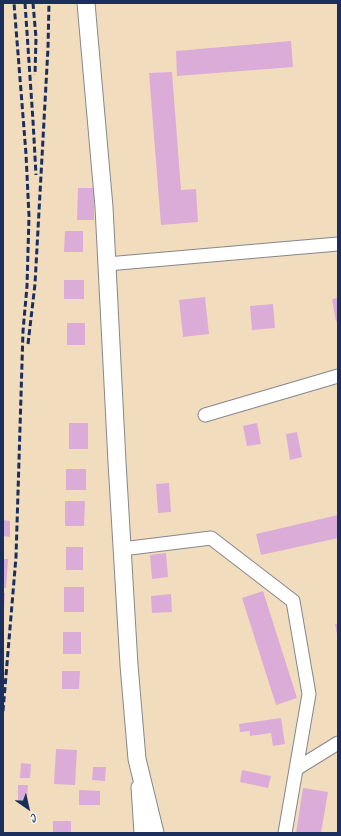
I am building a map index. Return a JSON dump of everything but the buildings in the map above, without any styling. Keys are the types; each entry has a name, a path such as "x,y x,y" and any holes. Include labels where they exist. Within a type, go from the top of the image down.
{"main road":[{"path":"86,3 104,207 129,665 137,759 155,833"}],"street":[{"path":"107,264 338,244"},
{"path":"205,415 338,376"},
{"path":"122,549 211,538 293,601 308,694 285,833"},
{"path":"296,769 338,743"},
{"path":"137,759 141,833"}],"railway":[{"path":"3,711 16,557 23,331 27,286 29,216 26,154 14,3"},
{"path":"25,3 36,175"},
{"path":"33,3 36,38 35,75"},
{"path":"28,344 35,284 48,48 49,3"}]}
